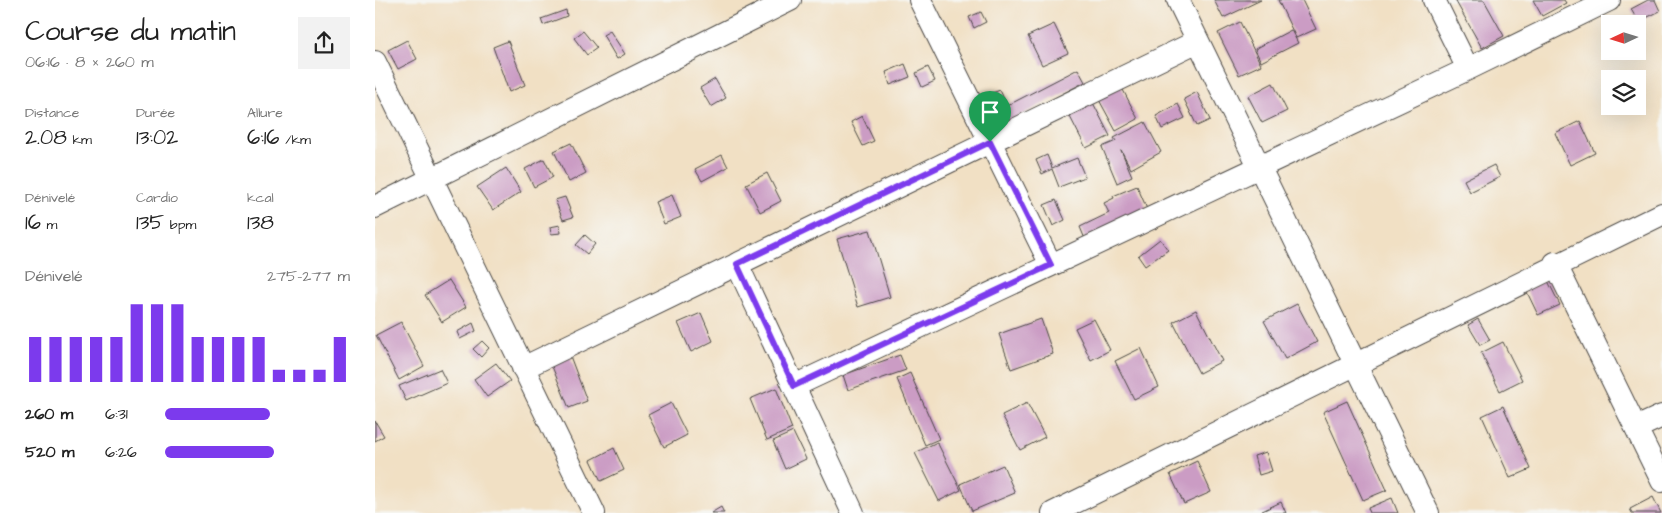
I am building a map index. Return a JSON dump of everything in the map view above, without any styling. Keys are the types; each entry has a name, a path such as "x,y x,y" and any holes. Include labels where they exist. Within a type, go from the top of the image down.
{"street":[{"path":"375,207 790,0"},
{"path":"920,0 1051,265"},
{"path":"1178,0 1428,513"},
{"path":"1434,0 1468,69"},
{"path":"794,386 1259,168 1609,0"},
{"path":"523,368 1198,41"},
{"path":"375,62 594,513"},
{"path":"1053,513 1662,214"},
{"path":"737,264 853,513"},
{"path":"1555,265 1662,481"},
{"path":"1636,428 1662,416"}],"building":[{"path":"1214,0 1261,0 1223,18"},
{"path":"1278,0 1302,0 1316,29 1296,38"},
{"path":"1455,0 1484,0 1504,36 1482,48"},
{"path":"1533,0 1564,0 1566,3 1542,16"},
{"path":"1648,0 1655,0 1660,11 1646,18 1646,15 1634,15 1631,9"},
{"path":"566,10 567,16 543,25 541,19"},
{"path":"981,12 986,22 974,28 969,17"},
{"path":"1240,22 1261,65 1239,75 1218,33"},
{"path":"1054,24 1068,53 1042,65 1028,36"},
{"path":"1291,30 1298,43 1261,62 1255,49"},
{"path":"583,31 597,48 587,55 574,38"},
{"path":"610,31 625,54 617,59 603,35"},
{"path":"407,40 417,59 398,69 388,50"},
{"path":"508,41 525,85 509,92 493,47"},
{"path":"905,64 910,77 890,85 886,72"},
{"path":"928,67 935,81 922,87 916,73"},
{"path":"1078,69 1085,82 1000,126 993,113"},
{"path":"715,79 726,98 711,107 700,88"},
{"path":"1273,83 1287,111 1262,123 1248,96"},
{"path":"1121,86 1138,119 1116,131 1098,98"},
{"path":"1000,90 1005,101 992,106 987,95"},
{"path":"1197,92 1210,120 1197,126 1184,99"},
{"path":"1090,97 1110,136 1086,148 1066,109"},
{"path":"1178,104 1185,118 1162,129 1156,116"},
{"path":"862,116 874,141 863,146 851,122"},
{"path":"1580,121 1595,153 1570,165 1555,133"},
{"path":"1145,122 1161,152 1131,169 1121,150 1132,176 1117,183 1102,147 1116,141 1114,138"},
{"path":"571,143 586,173 569,182 554,151"},
{"path":"722,155 728,167 702,181 695,169"},
{"path":"1047,155 1052,168 1077,158 1085,177 1059,187 1052,169 1042,174 1036,160"},
{"path":"544,159 553,177 534,187 525,169"},
{"path":"1494,165 1500,177 1470,192 1464,180"},
{"path":"506,168 521,192 493,210 477,187"},
{"path":"767,173 781,201 760,212 746,184"},
{"path":"1137,186 1147,209 1085,239 1080,227 1109,213 1104,203 1114,198 1113,196"},
{"path":"672,195 681,217 664,224 655,202"},
{"path":"565,197 573,217 563,220 555,200"},
{"path":"1056,200 1065,220 1053,226 1044,205"},
{"path":"560,225 561,233 551,234 550,227"},
{"path":"870,230 890,297 858,307 837,239"},
{"path":"585,235 595,244 587,254 576,245"},
{"path":"1160,239 1168,250 1145,266 1138,256"},
{"path":"1547,279 1560,305 1538,315 1526,290"},
{"path":"449,280 466,307 442,322 425,295"},
{"path":"1297,304 1317,342 1285,359 1264,321"},
{"path":"1196,310 1222,361 1199,373 1173,322"},
{"path":"701,313 713,341 691,352 678,323"},
{"path":"1041,319 1053,354 1011,369 999,334"},
{"path":"1094,319 1110,350 1091,360 1075,328"},
{"path":"1478,319 1490,340 1480,345 1468,325"},
{"path":"401,322 424,366 399,380 376,335"},
{"path":"473,323 476,331 460,339 457,332"},
{"path":"482,341 489,348 481,357 473,349"},
{"path":"1503,342 1522,380 1500,391 1481,353"},
{"path":"1141,348 1159,387 1134,399 1115,361"},
{"path":"900,355 906,370 848,390 843,375"},
{"path":"570,356 587,401 569,408 551,364"},
{"path":"496,363 510,381 487,397 474,379"},
{"path":"440,369 447,383 406,401 399,386"},
{"path":"910,373 939,439 925,445 897,379"},
{"path":"776,388 792,429 767,440 750,399"},
{"path":"1347,401 1387,490 1363,500 1323,412"},
{"path":"671,403 687,435 664,447 648,415"},
{"path":"1027,403 1045,437 1020,450 1002,415"},
{"path":"1503,406 1531,469 1510,478 1482,416"},
{"path":"375,421 384,436 375,441"},
{"path":"793,432 806,459 785,469 773,441"},
{"path":"937,442 961,490 939,501 915,453"},
{"path":"614,448 624,470 601,481 591,460"},
{"path":"1266,452 1272,471 1259,475 1254,456"},
{"path":"1197,461 1211,492 1184,504 1170,474"},
{"path":"1003,465 1015,493 972,511 960,484"},
{"path":"1653,497 1661,513 1632,513 1630,509"},
{"path":"1392,498 1398,513 1370,513 1368,508"},
{"path":"1281,502 1286,513 1258,513"},
{"path":"721,507 724,513 711,513"}],"route":[{"path":"990,142 1051,265 794,386 737,264 990,142"}]}
